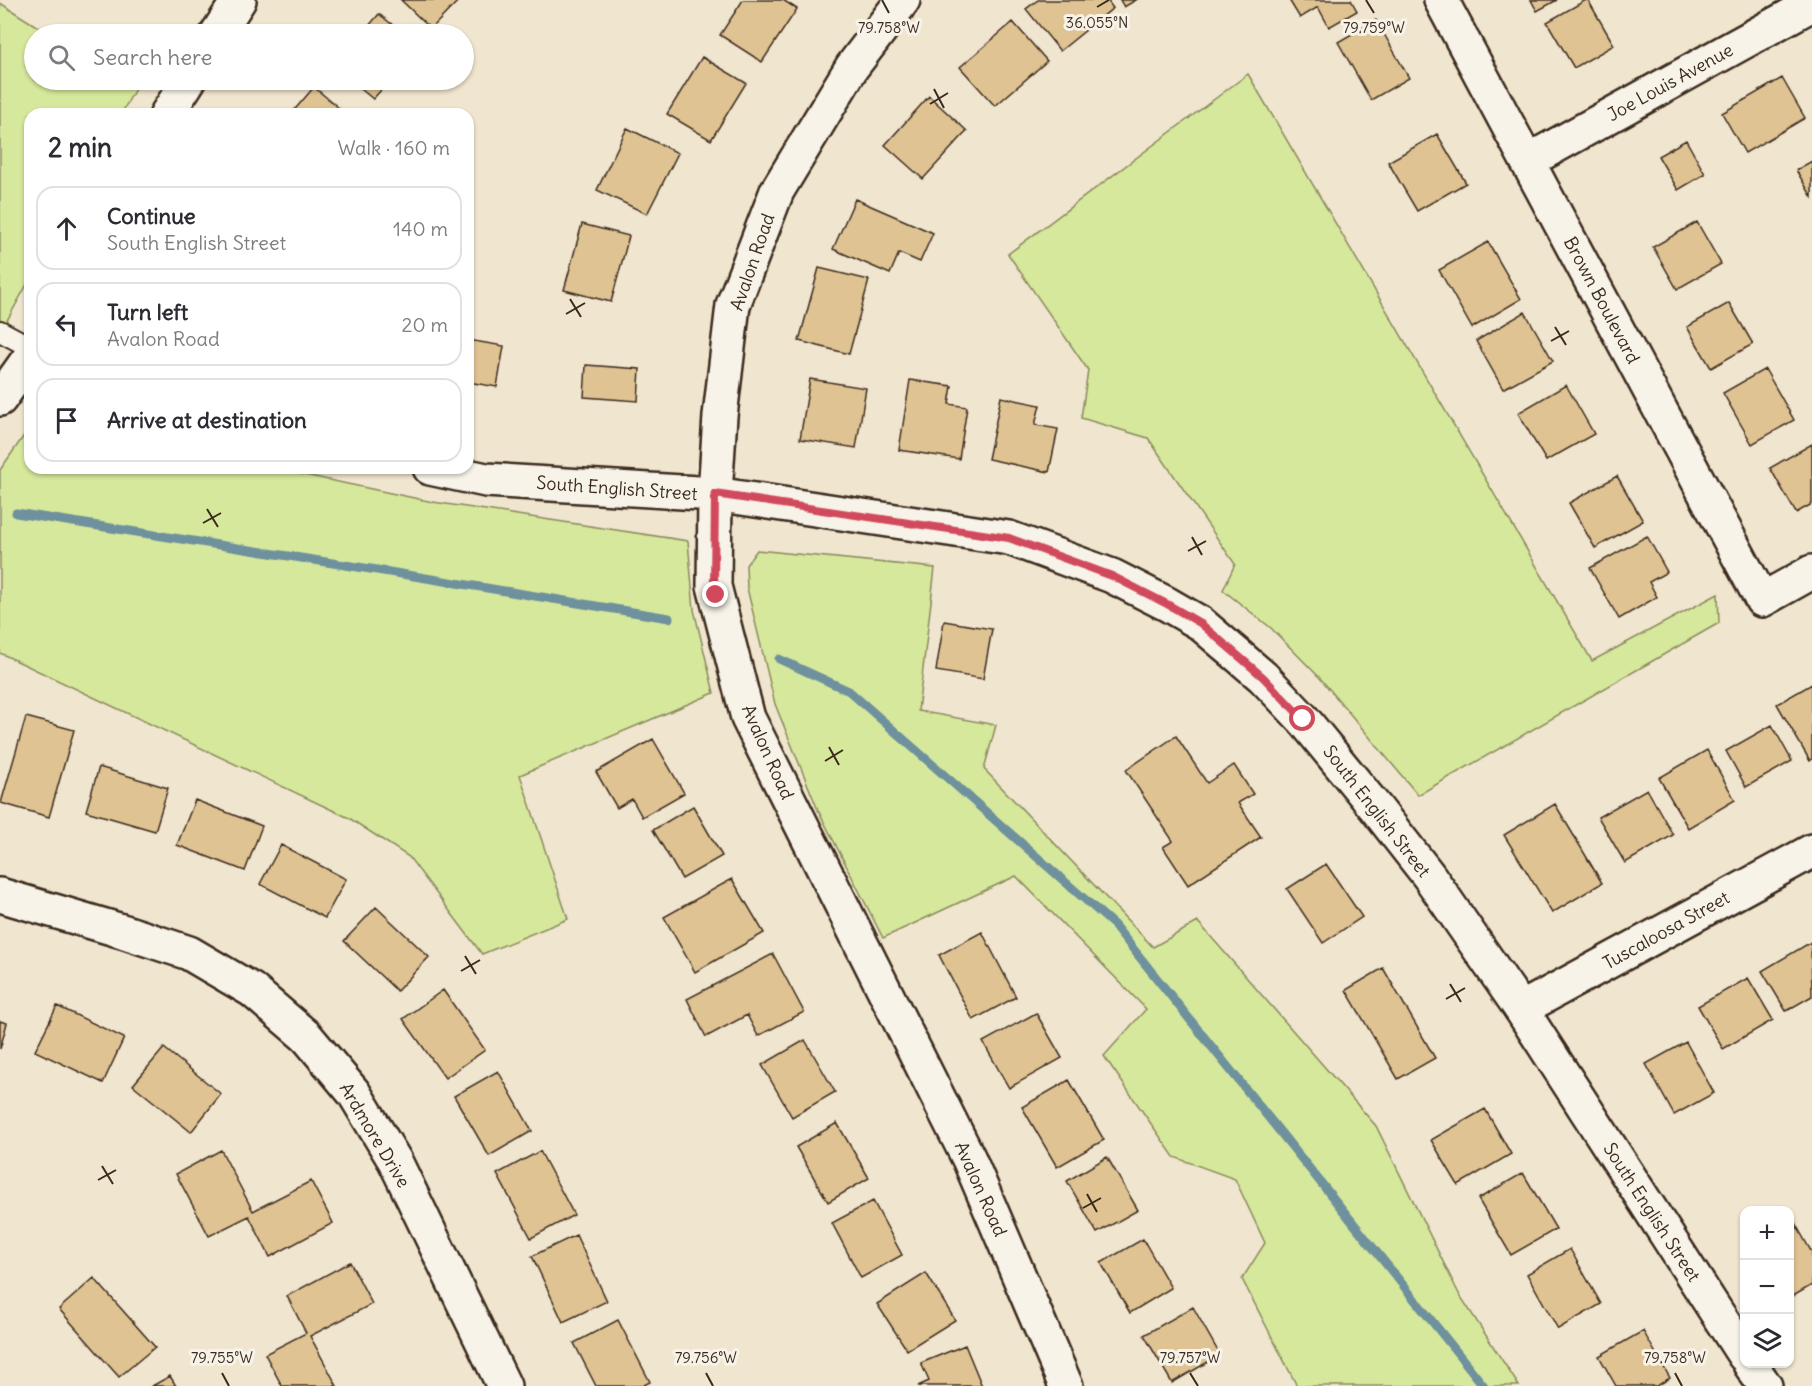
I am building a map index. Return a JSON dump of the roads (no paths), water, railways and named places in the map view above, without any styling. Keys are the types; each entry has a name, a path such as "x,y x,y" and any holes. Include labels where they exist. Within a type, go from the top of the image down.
{"street":[{"path":"223,24 239,0"},
{"name":"Avalon Road","path":"903,0 852,67 777,190 733,306 720,416 715,494 714,586 748,718 969,1159 1066,1386"},
{"name":"Brown Boulevard","path":"1441,0 1762,600 1812,572"},
{"name":"Joe Louis Avenue","path":"1528,160 1812,2"},
{"path":"171,108 183,90"},
{"path":"0,399 24,365"},
{"name":"South English Street","path":"458,474 486,480 715,494 1009,538 1112,576 1200,623 1263,677 1303,719 1429,876 1521,1009 1740,1348"},
{"name":"Tuscaloosa Street","path":"1521,1009 1812,851"},
{"name":"Ardmore Drive","path":"0,895 189,953 252,990 307,1037 354,1094 395,1161 504,1386"},
{"path":"1753,1368 1765,1386"}],"lane":[{"path":"0,331 24,344"}],"waterway":[{"path":"16,513 669,618"},
{"path":"779,659 849,691 1114,925 1484,1386"}]}
